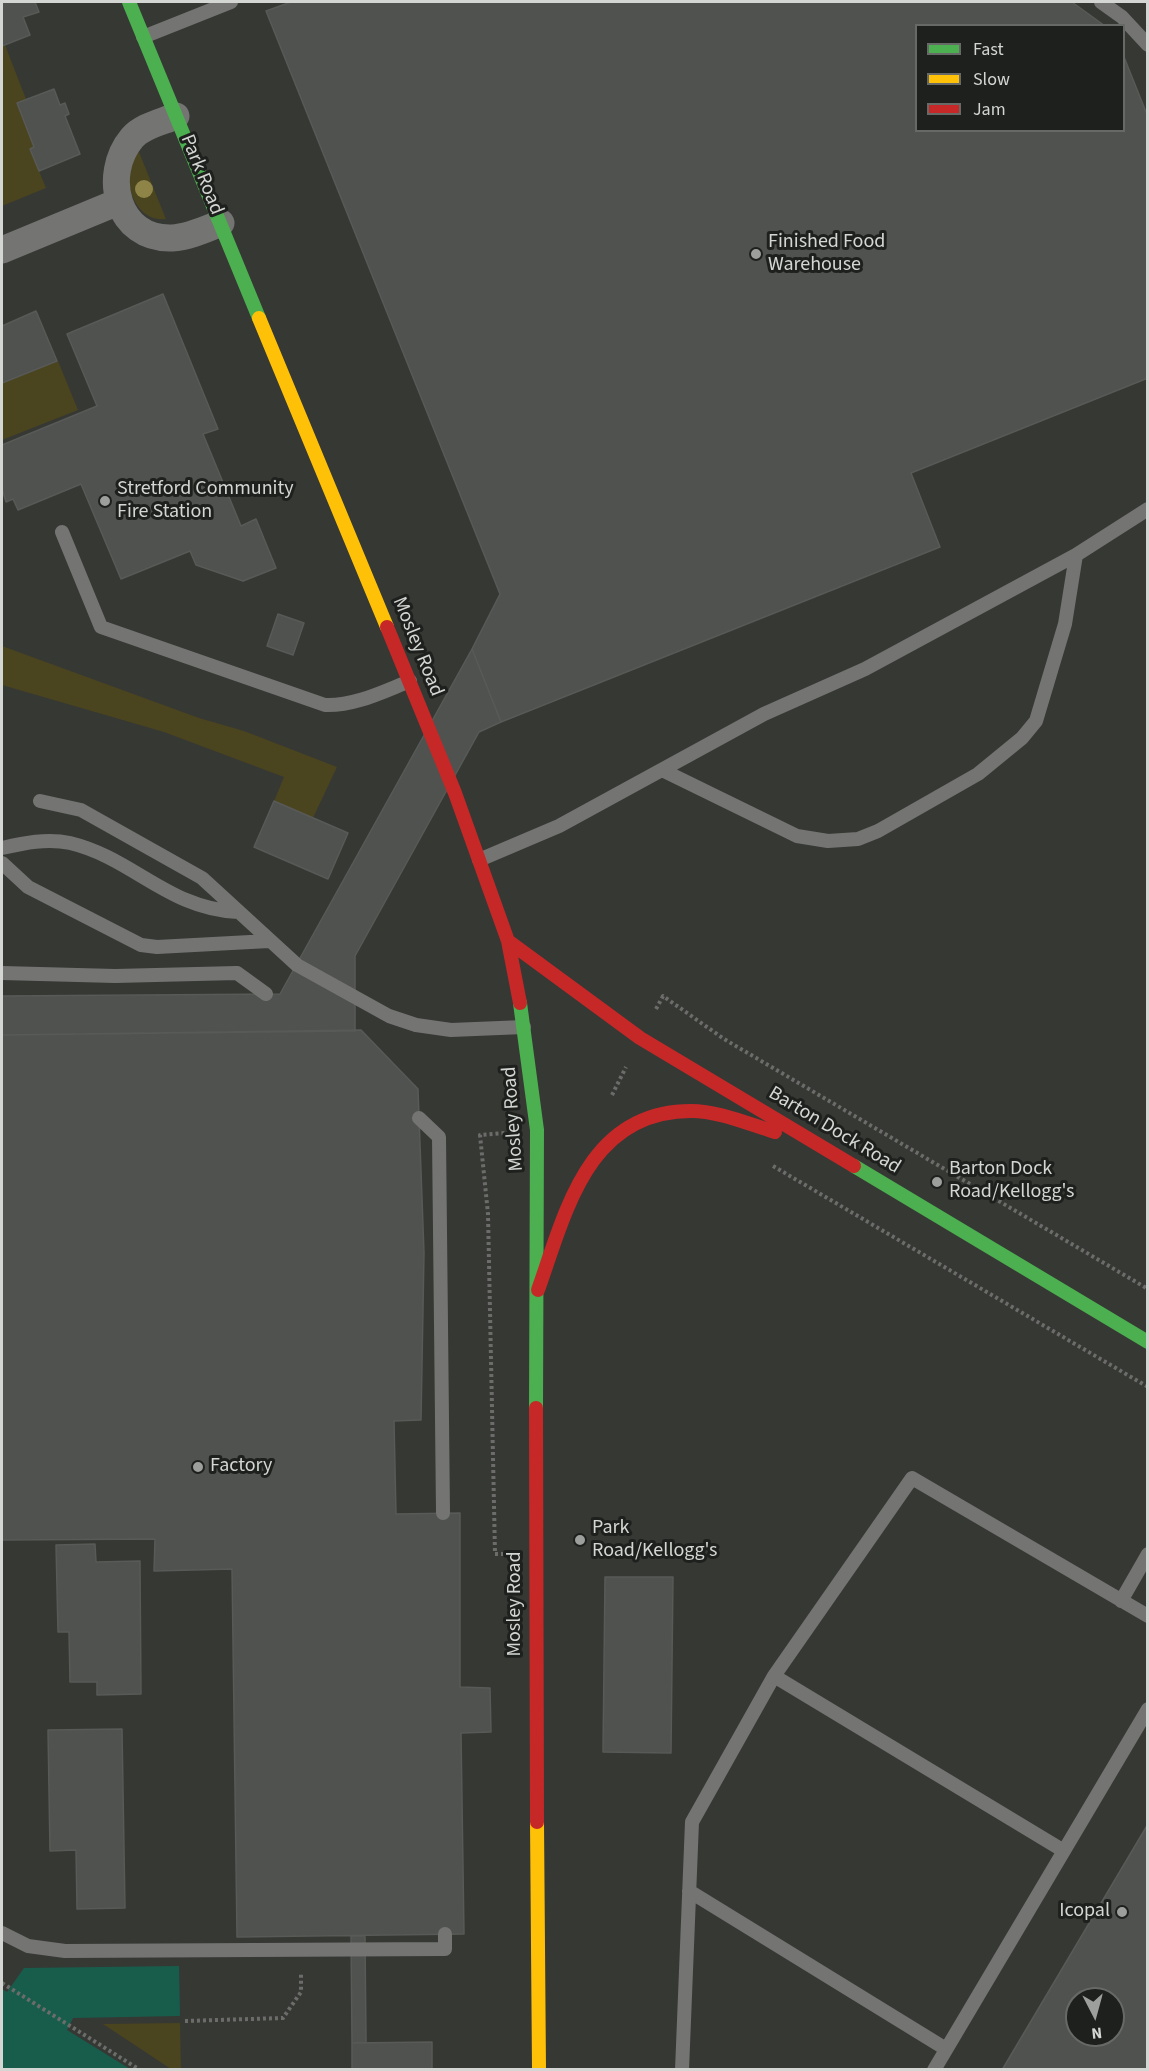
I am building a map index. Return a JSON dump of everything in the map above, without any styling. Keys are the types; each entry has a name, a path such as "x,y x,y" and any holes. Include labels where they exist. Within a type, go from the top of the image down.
{"main road":[{"name":"Park Road","path":"129,2 221,223"},
{"name":"Mosley Road","path":"221,223 410,681 479,860 507,941 525,1027 537,1130 535,1553 539,2070"},
{"name":"Barton Dock Road","path":"507,941 640,1038 1148,1342"},
{"path":"537,1293 576,1188 588,1163 622,1129 640,1119 673,1110 693,1111 818,1144"}],"street":[{"name":"Park Road","path":"176,116 141,130 122,152 115,186 118,202 126,218 139,229 153,235 172,238 221,223"},
{"path":"2,250 118,202"}],"lane":[{"path":"143,37 231,2"},
{"path":"1101,2 1122,17 1148,45"},
{"path":"479,860 559,826 764,714 866,669 1076,555 1148,509"},
{"path":"62,532 101,627 325,705 340,706 410,681"},
{"path":"662,770 797,836 828,841 858,839 878,831 978,774 1023,738 1036,721 1065,624 1076,555"},
{"path":"39,801 73,807 109,824 202,878 269,942 297,965 381,1012 416,1025 451,1030 525,1027"},
{"path":"2,848 40,841 68,842 96,851 189,903 218,911 238,912"},
{"path":"2,863 28,887 141,945 157,947 269,942"},
{"path":"2,973 237,974 266,994"},
{"path":"419,1118 439,1137 443,1513"},
{"path":"682,2070 692,1822 774,1676 912,1478 1148,1616"},
{"path":"1121,1600 1148,1554"},
{"path":"774,1676 1064,1851"},
{"path":"934,2070 1148,1709"},
{"path":"689,1892 946,2049"},
{"path":"2,1933 28,1946 65,1951 445,1949 445,1934"}],"path":[{"path":"663,996 724,1039 1148,1289"},
{"path":"480,1135 488,1214 495,1554 535,1553"},
{"path":"765,1161 1148,1387"},
{"path":"185,2021 283,2018 301,1992 301,1966"},
{"path":"2,1983 140,2070"}],"shaded area":[{"path":"5,45 26,99 17,103 34,147 30,149 46,188 2,206 2,46"},
{"path":"139,152 166,219 158,219 144,213 132,194 129,175 135,154"},
{"path":"58,361 78,410 2,440 2,383"},
{"path":"2,646 199,718 244,731 337,767 313,818 274,801 284,777 164,732 2,685"},
{"path":"179,1966 180,2016 73,2018 67,2030 130,2069 2,2069 2,1989 7,1992 24,1968"},
{"path":"180,2023 181,2070 171,2069 103,2024"}],"building":[{"path":"2,2 35,2 39,12 23,17 30,35 2,46"},
{"name":"Finished Food Warehouse","path":"291,2 1072,2 1102,24 915,24 915,132 1125,132 1125,60 1148,117 1148,378 911,473 940,547 501,722 472,649 500,594 266,11"},
{"path":"54,89 60,105 65,103 69,114 65,116 80,154 39,171 30,149 34,147 17,103"},
{"path":"163,294 218,429 203,434 241,526 256,519 276,568 243,581 196,565 190,551 121,579 81,484 18,510 13,499 6,502 2,489 2,445 97,406 67,334"},
{"path":"36,311 57,361 2,383 2,326"},
{"path":"278,614 304,623 293,655 267,646"},
{"path":"472,649 501,722 479,732 355,956 355,1031 2,1035 2,996 280,994"},
{"path":"274,801 348,833 328,879 254,847"},
{"name":"Factory","path":"361,1030 418,1089 424,1253 421,1420 394,1421 396,1514 460,1513 460,1687 490,1688 491,1732 461,1733 464,1934 237,1937 232,1569 154,1571 155,1539 2,1540 2,1035"},
{"path":"95,1544 96,1562 140,1561 141,1694 97,1695 97,1682 70,1682 69,1632 58,1632 56,1545"},
{"path":"605,1577 673,1577 671,1753 603,1752"},
{"path":"122,1729 125,1908 77,1909 76,1850 50,1851 48,1730"},
{"name":"Icopal","path":"1148,1824 1148,2070 1002,2070"},
{"path":"351,1936 365,1936 366,2043 352,2043"},
{"path":"432,2042 432,2070 352,2070 352,2043"}],"traffic: fast":[{"path":"129,2 259,318"},
{"path":"520,1003 537,1130 536,1408"},
{"path":"854,1166 1148,1342"}],"traffic: slow":[{"path":"259,318 387,627"},
{"path":"537,1822 539,2070"}],"traffic: jam":[{"path":"387,627 455,793 508,941 520,1003"},
{"path":"508,941 640,1038 854,1166"},
{"path":"538,1290 559,1229 586,1171 605,1147 628,1128 656,1115 691,1111 723,1116 775,1132"},
{"path":"536,1408 537,1822"}],"place":[{"name":"Finished Food Warehouse","path":"756,254"},
{"name":"Stretford Community Fire Station","path":"105,501"},
{"name":"Barton Dock Road/Kellogg's","path":"937,1182"},
{"name":"Factory","path":"198,1467"},
{"name":"Park Road/Kellogg's","path":"580,1540"},
{"name":"Icopal","path":"1122,1912"}]}
